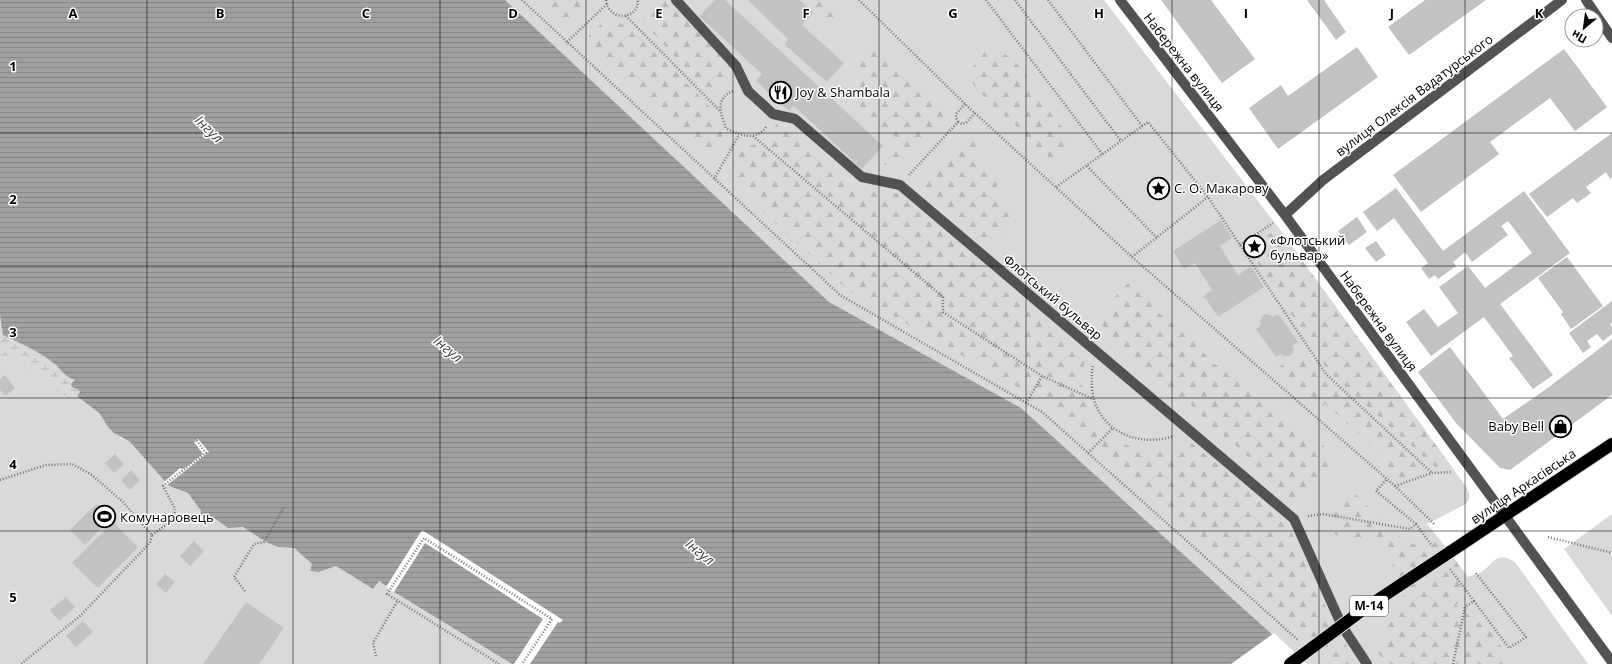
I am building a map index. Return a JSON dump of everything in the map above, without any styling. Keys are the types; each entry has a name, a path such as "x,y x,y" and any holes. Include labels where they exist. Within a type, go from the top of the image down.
{"highway":[{"name":"вулиця Аркасівська","path":"1290,664 1364,610 1505,514 1612,444"}],"street":[{"path":"676,0 736,66 748,92 773,114"},
{"name":"Набережна вулиця","path":"1120,0 1285,215 1612,662"},
{"name":"вулиця Олексія Вадатурського","path":"1285,215 1323,180 1562,0"},
{"path":"1586,0 1612,38"},
{"name":"Флотський бульвар","path":"773,114 796,118 862,177 900,185 1294,519 1342,626 1367,664"}],"path":[{"path":"522,0 840,295 1042,412 1303,644"},
{"path":"567,42 606,2 609,9 614,14 626,16 636,9 638,0"},
{"path":"859,0 965,104 1132,257 1395,486 1434,524"},
{"path":"986,0 1103,155"},
{"path":"1015,0 1120,141"},
{"path":"1048,0 1142,126"},
{"path":"626,16 720,111"},
{"path":"745,85 729,93 721,101 720,111 726,128 739,135 753,136 765,129 773,114"},
{"path":"958,122 956,114 965,104"},
{"path":"958,122 962,124 966,123 975,113"},
{"path":"900,185 958,122"},
{"path":"1056,187 1148,122 1208,197 1326,374 1432,474"},
{"path":"714,178 739,135"},
{"path":"753,136 943,297 943,312 1042,376 1093,399"},
{"path":"1087,166 1157,238"},
{"path":"1132,257 1208,197"},
{"path":"1240,245 1285,215"},
{"path":"1098,352 1091,374 1093,399 1099,413 1113,428 1130,436 1146,441 1164,439 1190,430"},
{"path":"1026,403 1042,376"},
{"path":"1088,453 1113,428"},
{"path":"21,664 80,616 145,548 150,542 152,535 174,519 175,509 163,486 180,471 188,467 206,453 196,440"},
{"path":"0,480 46,465 72,464 92,475 123,502 152,535"},
{"path":"1395,486 1432,474 1451,472"},
{"path":"1323,514 1410,529 1416,524 1376,491 1387,479"},
{"path":"245,592 234,577 254,544 264,542 284,507"},
{"path":"1548,537 1612,553"},
{"path":"499,664 387,594 424,538 552,619 522,664"},
{"path":"1453,664 1465,607 1474,601 1509,648 1526,637 1475,572"},
{"path":"376,656 373,643 398,600"}],"green space":[{"path":"505,0 1104,0 1278,227 1467,488 1470,496 1466,504 1427,524 1468,577 1480,573 1499,558 1503,557 1515,562 1588,664 1305,664 1021,408 829,302"},
{"path":"534,0 597,0 565,30"},
{"path":"648,0 669,0 730,66 733,78 724,82 715,101 642,21"},
{"path":"806,0 825,0 835,18 831,24 824,22"},
{"path":"606,19 630,26 709,106 713,120 723,135 709,161 581,44"},
{"path":"861,47 877,49 891,63 918,81 939,98 946,111 916,150 894,167 884,164 892,152 896,137 886,133 865,117 854,97 855,91 863,81 858,55"},
{"path":"985,52 997,52 1008,56 1021,68 1049,111 1074,143 1065,157 1054,161 1037,148 1017,127 990,103 973,84 973,67"},
{"path":"777,123 794,128 856,187 902,194 1087,352 1082,373 1083,394 1086,405 1092,416 1098,426 1106,434 1118,442 1126,445 1159,451 1175,447 1189,441 1288,524 1335,628 1359,664 1339,664 1047,404 849,291 727,178 743,146 760,143 771,134"},
{"path":"974,136 982,150 978,165 992,169 996,177 998,191 1003,205 1009,213 1010,230 992,241 977,236 965,228 925,191 926,181 937,165 950,157 962,141"},
{"path":"1278,227 1451,466 1435,467 1329,372 1254,257 1264,250 1259,242"},
{"path":"1129,282 1145,295 1159,313 1192,340 1214,364 1229,371 1234,379 1307,435 1324,446 1333,459 1331,473 1304,497 1293,500 1274,484 1240,449 1213,427 1190,404 1172,396 1155,378 1111,340 1099,319 1113,299"},
{"path":"1204,296 1218,317 1279,367 1304,352 1323,377 1425,471 1401,480 1383,464 1387,458 1325,404 1320,409 1213,320 1199,299"},
{"name":"Комунаровець","path":"0,315 37,351 76,380 72,387 78,389 108,427 121,438 130,442 169,486 188,493 201,511 200,515 214,518 228,528 243,527 263,540 278,547 294,548 312,564 310,571 319,572 336,566 373,589 379,581 394,592 512,664 0,664"},
{"path":"0,315 4,335 37,351 53,362 60,370 76,380 80,392 72,400 57,390 55,380 45,379 42,375 29,370 20,357 0,355"},
{"path":"1355,493 1386,525 1405,539 1422,546 1440,541 1457,563 1465,577 1464,597 1456,605 1472,618 1488,628 1514,664 1387,664 1376,650 1405,594 1403,586 1393,568 1388,544 1376,538 1363,543 1334,534 1325,518 1338,503"},
{"path":"1612,514 1612,616 1564,549"}],"water":[{"name":"Інгул","path":"0,0 505,0 829,302 1021,408 1305,664 512,664 394,592 379,581 373,589 336,566 319,572 310,571 312,564 294,548 278,547 266,542 243,527 228,528 214,518 200,515 201,511 188,493 169,486 130,442 114,433 99,413 77,396 80,392 78,389 72,387 71,384 75,380 68,377 54,363 40,353 3,335 0,315"}],"pier":[{"path":"198,439 209,452 166,486 163,483 180,468 182,469 186,467 203,454 194,442"},
{"path":"422,530 563,620 560,623 558,622 530,664 514,664 543,619 425,543 394,592 386,587"},
{"path":"1274,633 1307,664 1231,664"}],"building":[{"path":"715,0 725,0 883,146 862,169 794,106 789,111 756,81 762,74 699,16"},
{"path":"748,0 800,0 813,13 802,25 844,63 827,82 785,45 788,39"},
{"path":"1161,0 1211,0 1255,59 1222,83"},
{"path":"1307,0 1324,0 1346,32 1336,40"},
{"path":"1425,0 1486,0 1409,55 1388,27"},
{"path":"1357,47 1378,77 1278,149 1249,108 1281,85 1288,96"},
{"path":"1564,49 1607,107 1575,131 1550,98 1490,142 1499,154 1421,212 1393,175"},
{"path":"1612,133 1612,177 1610,179 1606,172 1586,187 1591,193 1577,203 1573,198 1547,217 1529,194"},
{"path":"1396,188 1443,251 1524,191 1570,253 1500,304 1553,375 1533,389 1509,358 1513,356 1484,317 1431,356 1406,322 1424,309 1438,327 1458,313 1439,287 1468,266 1485,288 1532,253 1508,221 1501,226 1508,235 1472,262 1465,252 1453,262 1456,266 1438,279 1435,275 1429,279 1421,268 1428,263 1394,218 1377,231 1363,212"},
{"path":"1357,217 1367,232 1349,245 1338,231"},
{"path":"1221,220 1232,238 1220,246 1238,275 1251,266 1264,287 1218,317 1204,296 1212,290 1195,263 1184,269 1173,251"},
{"path":"1376,241 1386,255 1376,262 1365,248"},
{"path":"1567,257 1603,306 1571,329 1561,314 1563,312 1538,278"},
{"path":"1612,301 1612,323 1610,324 1612,327 1612,334 1603,341 1597,334 1587,341 1591,347 1583,353 1569,333"},
{"path":"1265,314 1273,317 1278,314 1298,342 1292,346 1294,350 1289,356 1284,356 1281,354 1276,357 1256,329 1261,325 1260,321"},
{"path":"1612,339 1612,395 1510,470 1500,468 1456,423 1418,372 1450,347 1503,419 1549,387"},
{"path":"5,375 15,388 5,396 0,390 0,379"},
{"path":"115,454 124,464 114,473 105,463"},
{"path":"131,470 140,480 130,490 121,480"},
{"path":"96,504 111,518 85,545 70,530"},
{"path":"113,522 138,547 98,588 72,563"},
{"path":"194,541 204,551 190,566 180,556"},
{"path":"165,574 175,582 166,593 156,584"},
{"path":"66,597 75,607 59,621 50,610"},
{"path":"246,602 284,628 259,664 203,664"},
{"path":"83,621 93,632 76,647 66,636"}],"place":[{"name":"Joy & Shambala","path":"781,92"},
{"name":"С. О. Макарову","path":"1158,188"},
{"name":"«Флотський бульвар»","path":"1254,247"},
{"name":"Baby Bell","path":"1560,426"},
{"name":"Комунаровець","path":"104,517"}]}
